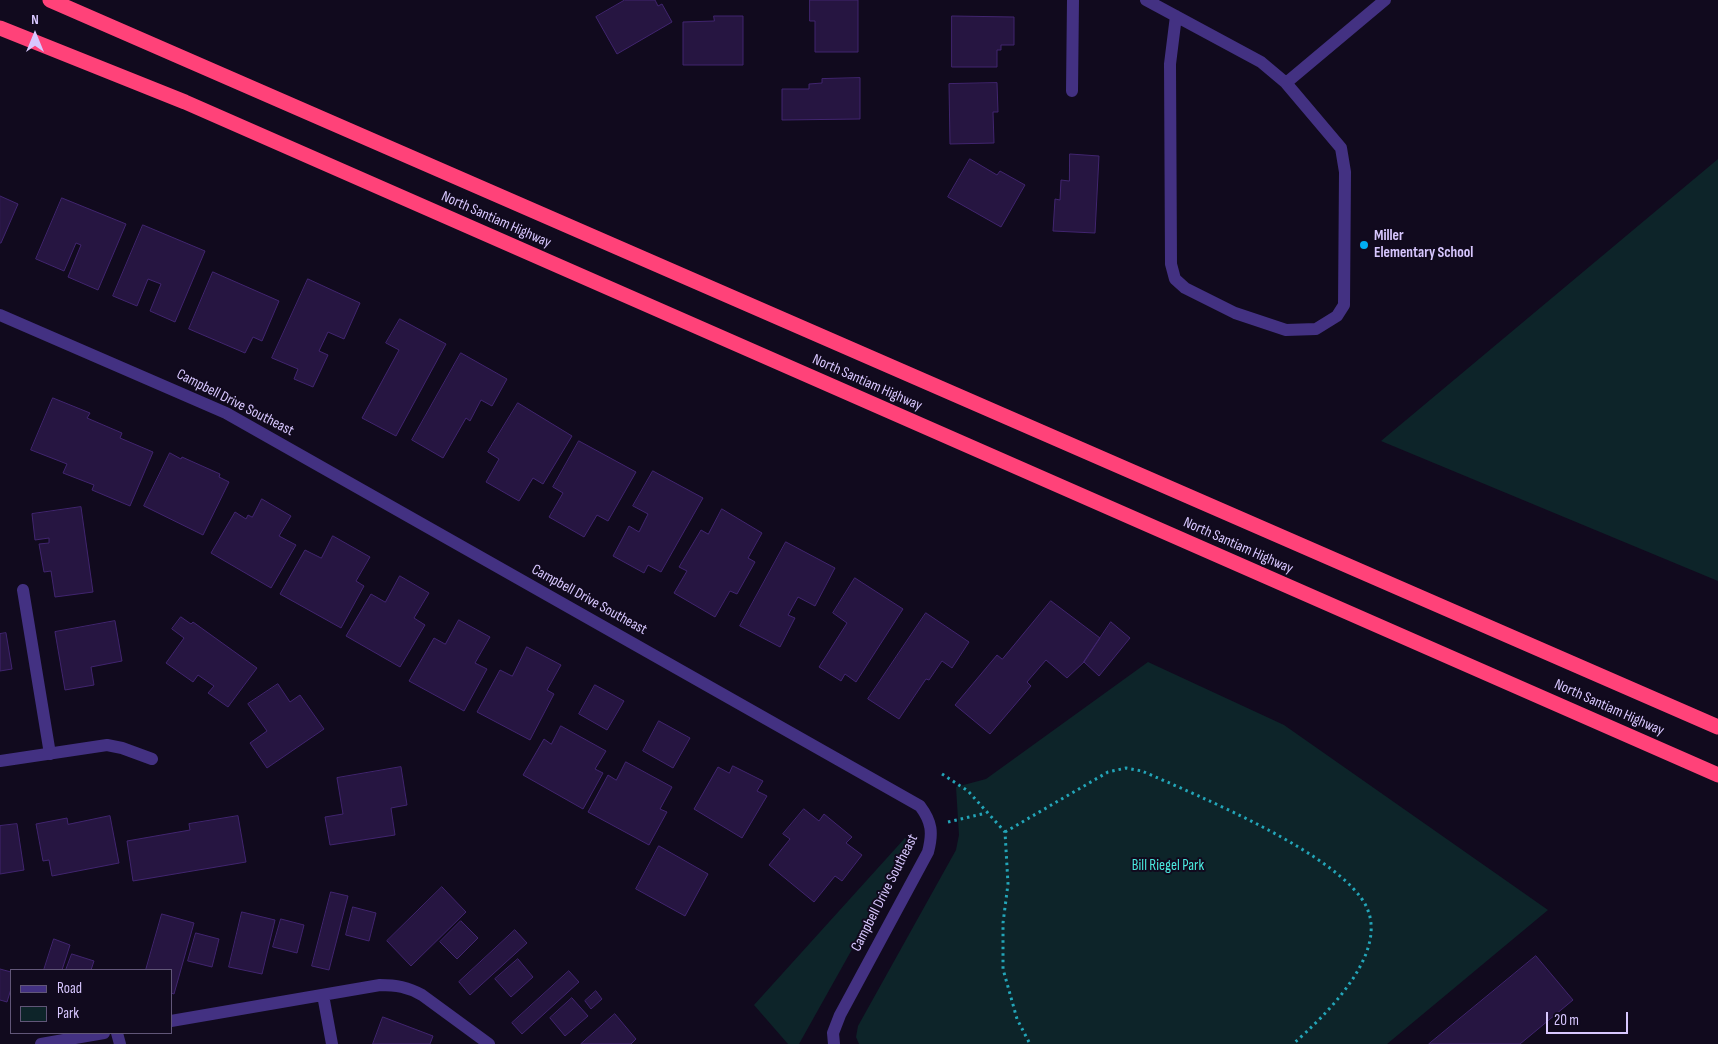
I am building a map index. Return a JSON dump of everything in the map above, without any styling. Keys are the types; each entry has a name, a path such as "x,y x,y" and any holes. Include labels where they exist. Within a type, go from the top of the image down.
{"highway":[{"name":"North Santiam Highway","path":"50,0 1718,727"},
{"name":"North Santiam Highway","path":"0,28 184,102 1718,776"}],"street":[{"path":"1072,91 1073,0"},
{"path":"1146,0 1176,16 1261,62 1286,83 1341,148 1344,158 1344,305 1337,316 1316,329 1286,330 1235,313 1185,288 1175,279 1171,264 1170,64 1176,16"},
{"path":"1286,83 1386,0"},
{"name":"Campbell Drive Southeast","path":"0,315 226,413 920,806 928,818 933,834 928,852 840,1015 834,1033 834,1044"},
{"path":"23,590 50,754"},
{"path":"0,761 107,745 122,748 152,759"},
{"path":"172,1021 323,996 380,984 395,984 410,988 489,1044"},
{"path":"323,996 332,1044"},
{"path":"41,1044 98,1034"}],"path":[{"path":"1005,832 1108,772 1126,768 1142,771 1250,820 1329,867 1352,889 1367,908 1370,930 1365,957 1350,984 1293,1044"},
{"path":"942,774 968,791 1005,832 1008,884 1003,923 1003,968 1017,1019 1030,1044"},
{"path":"931,827 986,813"}],"green space":[{"path":"1718,159 1718,581 1381,441"},
{"name":"Bill Riegel Park","path":"1148,662 1284,725 1548,910 1387,1044 859,1044 856,1037 858,1026 956,850 959,835 956,787 986,779"},
{"path":"905,838 911,844 799,1044 788,1044 754,1005"}],"building":[{"path":"625,0 655,0 658,6 662,4 672,22 617,54 596,17"},
{"path":"810,0 858,0 858,52 815,52 815,21 810,21"},
{"path":"714,16 743,16 743,65 683,65 683,22 714,21"},
{"path":"952,16 1014,17 1014,45 1001,45 1001,50 997,50 997,67 952,67"},
{"path":"860,78 860,119 782,120 782,89 809,89 809,84 822,83 822,79"},
{"path":"997,83 998,112 993,112 994,143 950,144 949,84"},
{"path":"1070,154 1099,156 1095,233 1053,231 1055,199 1060,200 1061,180 1069,181"},
{"path":"970,159 997,175 1000,171 1025,185 1001,227 948,197"},
{"path":"0,196 18,204 1,243 0,243"},
{"path":"62,198 126,224 98,290 68,277 81,245 76,243 64,271 36,259"},
{"path":"143,225 205,251 175,322 150,311 161,284 148,279 137,306 113,296"},
{"path":"213,272 279,301 262,341 253,337 245,353 189,329"},
{"path":"308,279 360,303 344,339 328,332 319,351 328,355 313,387 294,379 298,369 272,358"},
{"path":"400,319 446,344 396,436 362,418 399,350 386,343"},
{"path":"461,353 507,379 492,406 481,400 470,421 466,418 443,458 412,440"},
{"path":"53,398 90,413 87,418 122,433 120,438 153,452 130,506 92,490 94,485 63,473 67,464 31,450"},
{"path":"518,403 572,436 543,484 533,478 519,501 486,482 499,459 488,452"},
{"path":"579,441 636,472 608,521 597,515 584,537 549,517 563,493 553,487"},
{"path":"170,453 220,474 219,477 229,482 203,535 144,506"},
{"path":"653,471 703,498 661,572 648,565 644,573 613,556 629,526 639,532 648,514 633,506"},
{"path":"262,499 291,516 279,536 296,545 271,588 211,553 235,512 246,519 248,515 252,517"},
{"path":"81,507 93,592 55,597 51,571 44,572 39,544 49,543 49,538 35,540 32,514"},
{"path":"722,509 762,533 748,558 755,562 737,594 730,591 715,617 674,593 687,571 679,567 701,530 708,534"},
{"path":"333,536 370,557 356,581 364,586 341,628 280,594 305,550 321,558"},
{"path":"786,542 835,568 815,606 798,597 788,615 795,618 780,647 740,626"},
{"path":"400,576 429,593 414,618 425,625 400,667 346,636 371,594 385,602"},
{"path":"855,578 903,609 856,682 845,674 841,681 819,667 847,623 833,613"},
{"path":"1051,601 1100,638 1084,662 1067,678 1046,660 1027,682 1031,686 990,734 955,705 997,655 1002,659"},
{"path":"926,613 969,642 952,668 942,661 929,680 926,679 899,719 868,699"},
{"path":"181,617 191,624 193,622 257,668 228,707 208,693 214,686 198,675 193,682 166,663 184,638 172,629"},
{"path":"459,620 490,637 475,663 487,669 464,711 409,681 434,638 445,644"},
{"path":"115,621 122,661 91,667 94,685 65,690 55,632"},
{"path":"1111,622 1130,638 1099,676 1084,662"},
{"path":"6,633 12,669 0,671 0,634"},
{"path":"527,647 561,665 547,690 554,694 530,740 477,712 500,670 512,676"},
{"path":"278,684 290,702 300,695 324,729 267,768 250,743 267,731 248,704"},
{"path":"595,685 624,701 607,730 579,714"},
{"path":"659,721 690,738 673,768 643,751"},
{"path":"561,726 606,751 595,769 603,773 583,809 523,775 544,739 551,744"},
{"path":"626,762 672,787 660,809 667,812 649,845 588,812 608,775 616,780"},
{"path":"733,766 763,781 757,791 767,796 742,838 694,809 718,767 729,773"},
{"path":"401,767 407,805 391,808 395,835 330,845 325,817 343,814 337,778"},
{"path":"804,809 819,821 824,814 852,837 846,843 862,855 842,881 835,876 814,902 769,865 790,839 783,834"},
{"path":"110,816 119,863 52,876 49,860 43,861 36,824 67,818 68,824"},
{"path":"238,816 246,862 133,881 127,841 190,830 189,824"},
{"path":"17,824 24,870 0,874 0,826"},
{"path":"659,846 708,874 685,916 636,889"},
{"path":"442,887 466,912 411,966 387,941"},
{"path":"331,892 348,896 329,970 312,966"},
{"path":"353,907 376,913 369,941 346,935"},
{"path":"242,912 275,920 262,974 229,967"},
{"path":"162,914 194,923 174,994 172,993 172,969 146,969"},
{"path":"281,919 304,925 297,953 273,947"},
{"path":"461,921 478,938 457,959 440,942"},
{"path":"515,930 527,943 470,995 459,982"},
{"path":"196,933 219,939 212,967 188,961"},
{"path":"54,939 70,945 62,969 44,969"},
{"path":"72,954 94,961 91,969 66,969"},
{"path":"1536,956 1573,1000 1520,1044 1429,1044"},
{"path":"518,959 533,977 511,997 495,979"},
{"path":"0,969 10,972 10,992 7,1002 0,1000"},
{"path":"569,971 579,982 522,1034 512,1023"},
{"path":"596,991 602,999 591,1009 585,1001"},
{"path":"572,998 588,1016 565,1036 550,1018"},
{"path":"615,1014 636,1039 631,1044 581,1044"},
{"path":"383,1017 433,1036 430,1044 373,1044"}],"place":[{"name":"Miller Elementary School","path":"1364,245"}]}
